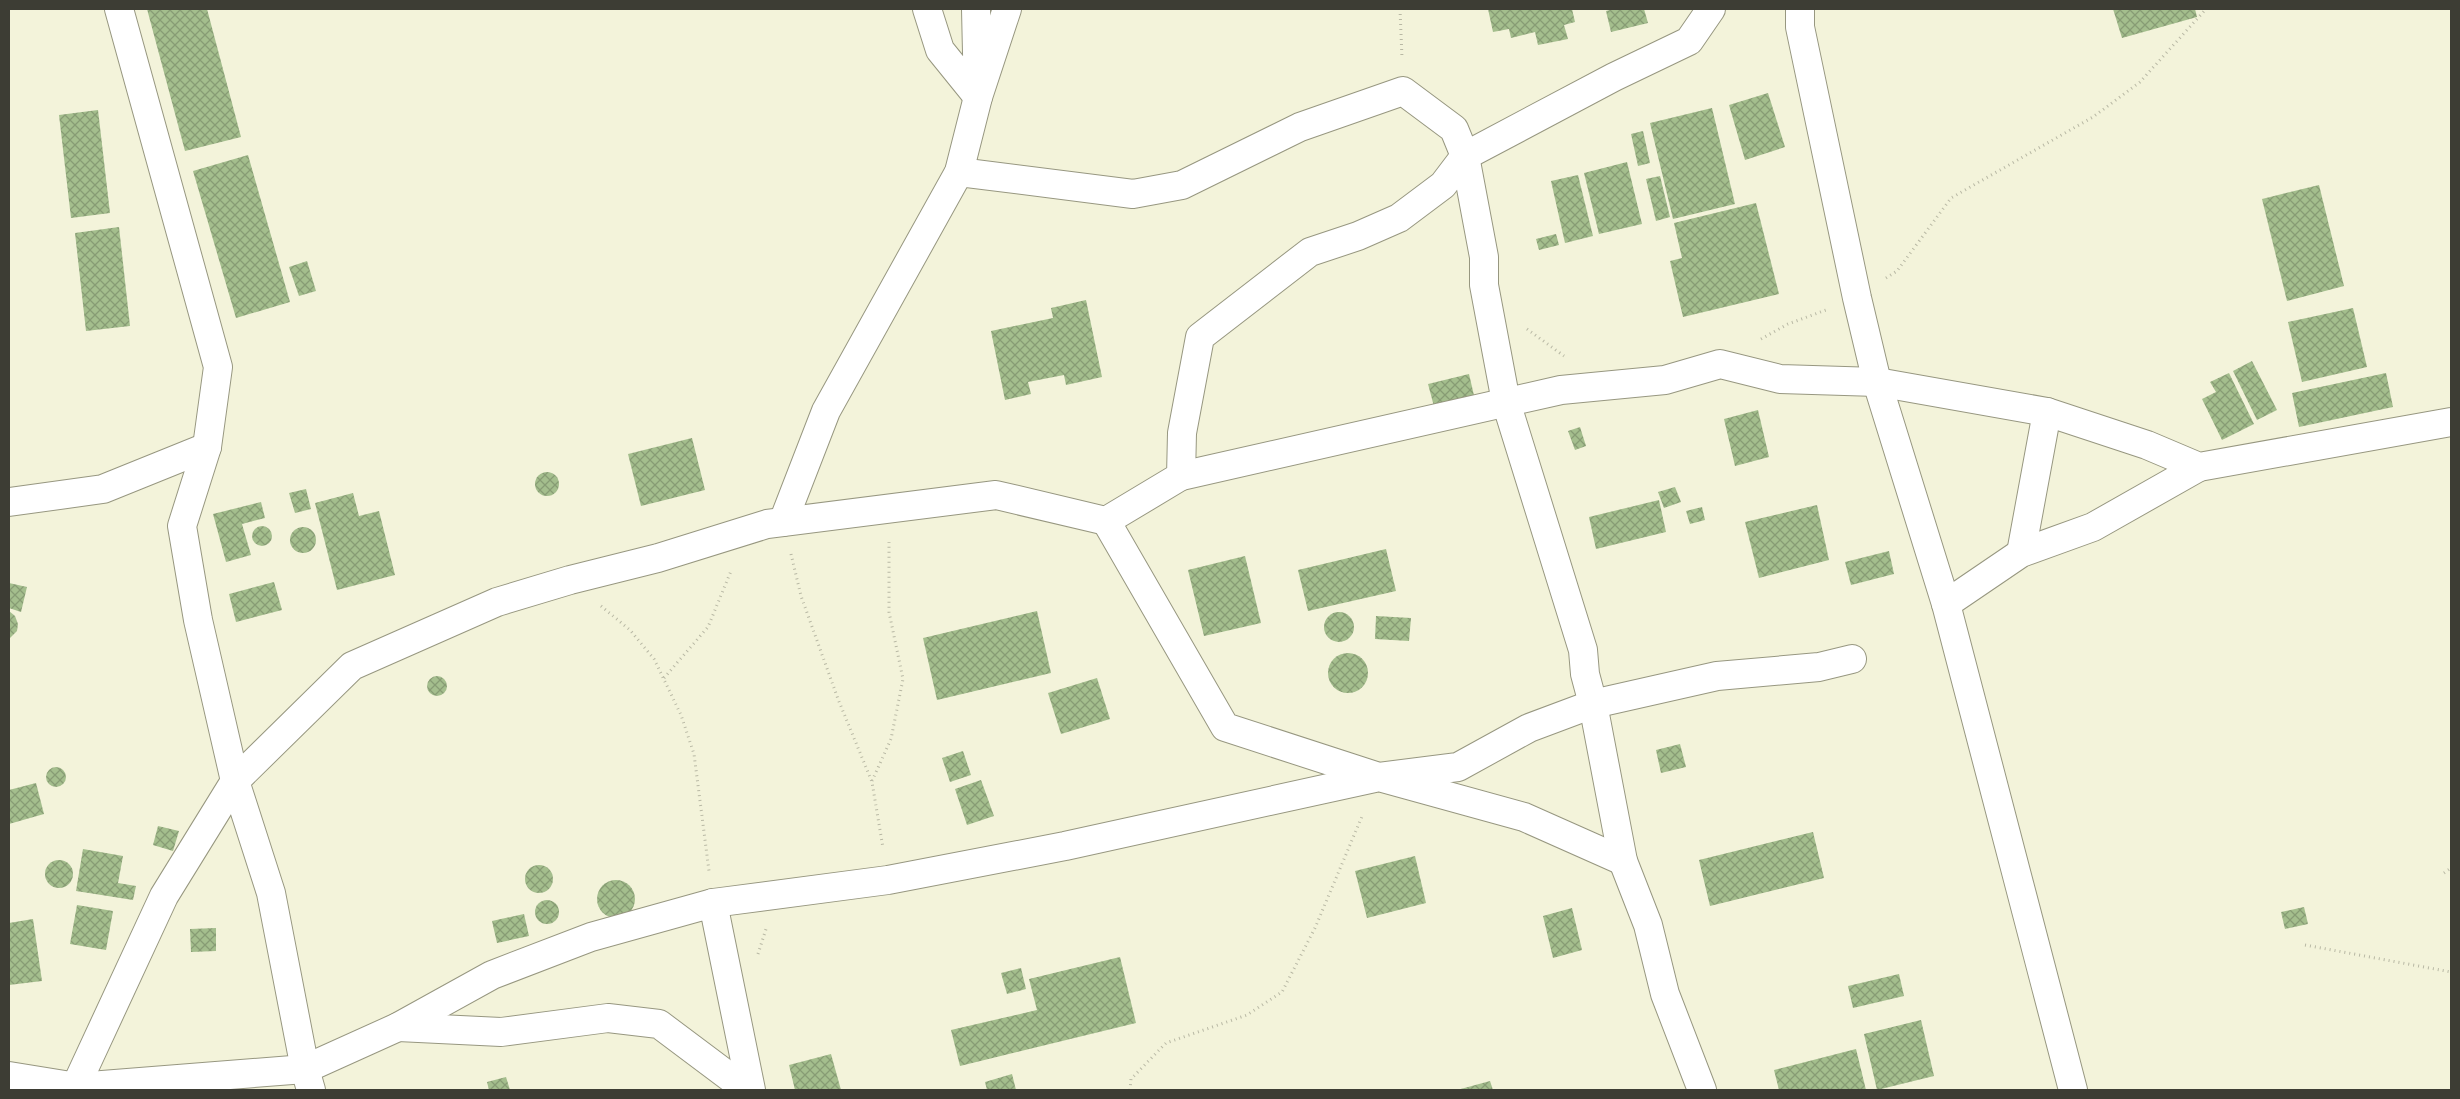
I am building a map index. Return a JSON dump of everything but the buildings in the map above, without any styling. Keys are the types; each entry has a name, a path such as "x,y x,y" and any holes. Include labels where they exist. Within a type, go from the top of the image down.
{"street":[{"path":"119,9 218,368 207,446 182,526 198,620 235,781 271,892 308,1080"},
{"path":"927,9 940,50 978,97"},
{"path":"976,9 978,97"},
{"path":"783,522 826,411 960,172 978,97 1007,9"},
{"path":"1181,476 1182,432 1200,337 1310,252 1358,236 1399,218 1443,185 1465,156 1614,77 1689,41 1711,9"},
{"path":"1802,15 1857,298 1877,382 1946,604 2073,1090"},
{"path":"960,172 1133,194 1182,185 1300,127 1403,92 1454,129 1465,156 1484,256 1484,286 1506,402 1584,650 1585,674 1594,704 1623,861 1648,925 1665,994 1702,1090"},
{"path":"76,1089 164,896 235,781 352,666 497,602 570,580 658,558 783,522 996,495 1106,521 1181,476 1561,390 1665,380 1720,364 1780,379 1877,382 2047,412 2147,445 2199,467"},
{"path":"2021,553 2047,412"},
{"path":"1946,604 2021,553 2093,527 2199,467 2451,422"},
{"path":"9,502 102,488 207,446"},
{"path":"1106,521 1225,727 1379,777 1524,817 1623,861"},
{"path":"9,1076 76,1089 308,1080 492,974 591,937 713,903 888,880 1074,844 1379,777 1458,767 1529,728 1594,704 1717,676 1818,667 1852,660"},
{"path":"713,903 749,1090"},
{"path":"398,1027 501,1032 608,1018 659,1024 749,1090"}],"path":[{"path":"1400,9 1403,92"},
{"path":"1720,364 1788,324 1857,298 1897,270 1951,198 2094,117 2140,82 2206,9"},
{"path":"1526,328 1568,359"},
{"path":"872,782 890,740 903,679 888,612 890,509"},
{"path":"783,522 801,596 838,699 872,782 888,880"},
{"path":"664,678 708,627 747,531"},
{"path":"570,580 630,630 654,659 681,715 694,754 713,903"},
{"path":"1130,1090 1131,1079 1166,1043 1247,1014 1282,992 1315,928 1379,777"},
{"path":"2444,873 2451,868"},
{"path":"2305,945 2451,972"}]}
